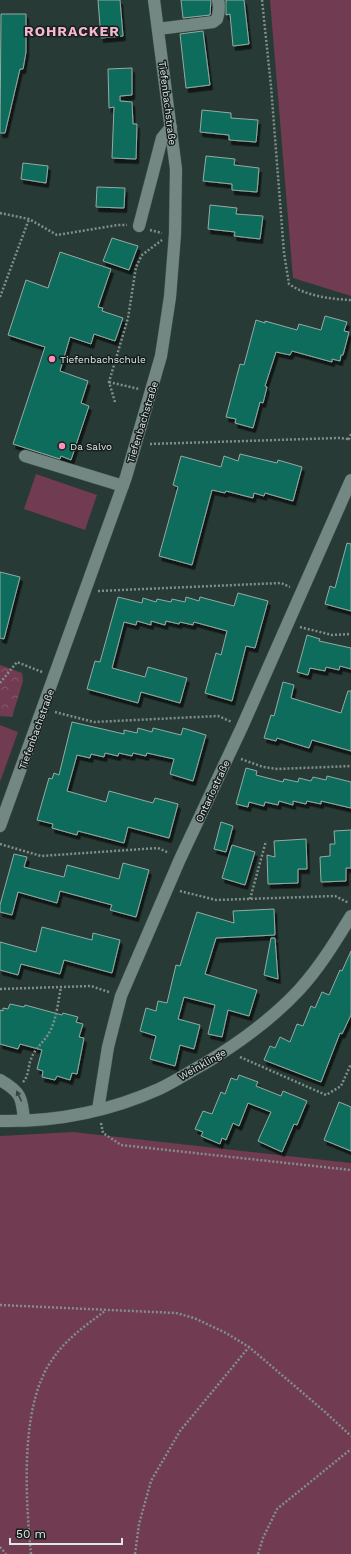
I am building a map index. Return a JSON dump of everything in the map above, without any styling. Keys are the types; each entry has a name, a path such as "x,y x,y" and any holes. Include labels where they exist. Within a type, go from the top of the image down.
{"street":[{"name":"Tiefenbachstraße","path":"0,826 123,486 161,356 170,297 176,169 154,0"},
{"path":"158,29 213,22 217,19 219,14 220,8 218,0"},
{"path":"139,226 162,138 171,127"},
{"path":"25,456 123,486"},
{"name":"Ontariostraße","path":"98,1110 108,1047 121,996 180,859 242,727 351,480"},
{"name":"Weinklinge","path":"0,1121 24,1121 71,1116 121,1104 160,1088 232,1047 267,1021 299,990 329,952 351,916"},
{"path":"0,1080 17,1091 23,1105 24,1121"}],"path":[{"path":"262,0 271,86 284,253 289,284 299,291 335,299 351,300"},
{"path":"0,213 29,219 57,235 118,225 139,226 172,234"},
{"path":"0,297 29,219"},
{"path":"115,402 109,382 128,318 136,267 142,255 172,234"},
{"path":"109,382 151,392"},
{"path":"139,431 152,435 150,444 339,438 350,440 351,434"},
{"path":"85,591 281,583 301,592"},
{"path":"310,630 332,635 351,634"},
{"path":"0,683 17,662 55,677"},
{"path":"43,709 94,722 218,716 242,727"},
{"path":"229,755 263,767 278,770 351,766"},
{"path":"250,899 266,841"},
{"path":"0,844 41,856 158,848 180,859"},
{"path":"168,887 216,900 335,896 351,904"},
{"path":"0,989 92,986 121,996"},
{"path":"17,1091 26,1079 33,1054 49,1033 54,1020 61,987"},
{"path":"232,1047 241,1059 326,1095 340,1086 351,1064"},
{"path":"98,1110 103,1133 121,1145 351,1170"},
{"path":"0,1305 176,1313 194,1318 249,1347 351,1436"},
{"path":"31,1554 26,1463 33,1407 43,1376 58,1352 77,1332 106,1311"},
{"path":"135,1554 139,1524 151,1480 180,1431 249,1347"},
{"path":"258,1554 263,1538 277,1509 351,1449"},
{"path":"0,1547 6,1554"}],"green space":[{"path":"270,0 351,0 351,296 293,278"},
{"path":"36,474 97,495 85,530 24,509"},
{"path":"0,665 22,673 23,681 12,717 0,716"},
{"path":"0,725 18,732 0,782"},
{"path":"73,1132 351,1163 351,1554 0,1554 0,1136"}],"building":[{"path":"98,0 120,0 123,36 101,38"},
{"path":"181,0 211,0 210,15 183,18"},
{"path":"226,0 244,0 249,44 233,46 230,14 226,15"},
{"path":"1,14 26,14 26,52 23,69 20,69 5,133 0,133"},
{"path":"203,31 210,85 186,88 180,34"},
{"path":"132,68 132,95 120,96 120,101 132,102 133,124 137,124 136,159 112,158 114,107 109,108 108,69"},
{"path":"202,110 231,113 231,118 258,120 256,142 229,140 229,135 200,132"},
{"path":"206,156 235,159 234,165 259,168 257,192 232,190 232,184 203,181"},
{"path":"23,163 48,166 46,183 21,179"},
{"path":"97,187 125,188 124,208 96,207"},
{"path":"210,205 237,208 236,214 263,216 260,239 234,236 235,232 208,229"},
{"path":"112,238 138,246 129,270 103,261"},
{"name":"Tiefenbachschule","path":"60,252 111,269 98,307 103,308 102,311 123,318 115,341 94,334 91,344 70,337 60,371 88,381 81,403 89,406 71,460 61,456 60,459 13,444 45,347 8,335 26,280 48,288"},
{"path":"325,316 347,322 344,331 349,332 340,361 332,359 332,362 292,351 290,355 276,352 265,386 267,387 263,403 260,402 253,428 235,423 236,419 226,417 240,364 244,365 256,320 297,330 299,324 321,330"},
{"path":"240,454 277,463 278,460 302,467 293,501 265,493 264,496 254,493 253,498 226,491 225,493 212,490 192,565 159,556 178,487 173,485 181,456 221,467 224,456 238,461"},
{"path":"347,543 351,544 351,611 325,604 330,586 335,588"},
{"path":"0,572 20,577 4,639 0,638"},
{"path":"238,593 268,601 255,648 246,646 232,701 205,693 216,653 221,655 227,631 194,622 193,625 166,621 165,625 151,621 151,625 137,621 136,625 124,622 112,668 145,677 148,667 187,678 180,703 141,692 138,703 87,689 95,661 100,662 118,597 142,603 143,598 156,602 157,599 171,602 172,599 185,602 186,597 199,601 200,597 234,606"},
{"path":"307,635 320,639 319,641 351,648 351,669 340,666 339,670 326,667 325,671 310,668 308,675 297,672"},
{"path":"283,682 294,685 291,698 341,713 348,691 351,691 351,751 312,740 309,748 277,738 276,741 264,738 271,715 274,716"},
{"path":"72,722 124,734 124,730 137,733 138,728 152,732 153,728 181,735 183,728 206,735 193,781 170,774 174,759 147,753 146,756 133,753 132,756 119,753 118,756 105,753 104,757 91,754 90,758 77,755 67,791 106,802 109,791 153,803 155,798 178,804 169,838 128,827 124,843 78,831 77,835 52,828 53,824 37,820 49,778 52,779 54,773 59,775"},
{"path":"246,768 257,771 256,775 283,782 284,779 298,782 299,778 311,781 313,777 326,780 327,776 351,782 351,808 321,801 321,804 307,801 306,804 293,801 293,805 279,801 278,805 265,802 264,806 249,802 248,807 236,804"},
{"path":"221,822 233,826 226,852 214,849"},
{"path":"351,830 351,868 346,868 346,881 321,882 320,857 330,856 330,844 335,844 334,831"},
{"path":"306,839 307,869 298,869 298,883 268,884 267,855 275,857 274,841"},
{"path":"232,845 255,852 245,885 222,878"},
{"path":"14,854 27,857 24,867 64,877 67,865 119,879 123,863 149,870 136,917 110,910 112,905 60,891 57,903 18,892 12,915 0,912 0,905"},
{"path":"274,909 275,935 216,938 205,974 257,990 249,1016 228,1010 222,1037 208,1034 215,1005 184,997 178,1019 200,1025 194,1049 180,1045 175,1066 150,1059 156,1036 140,1031 146,1008 156,1011 158,1001 167,1003 176,965 180,966 197,912 234,923 233,911"},
{"path":"42,927 92,940 93,933 120,940 112,973 64,960 60,974 21,964 18,975 0,970 0,942 36,952"},
{"path":"271,938 275,938 278,979 264,975"},
{"path":"351,951 351,1015 342,1034 340,1033 321,1082 264,1060 270,1046 275,1048 280,1037 290,1042 297,1024 303,1026 311,1006 315,1008 322,992 329,995 340,970 342,971"},
{"path":"10,1004 24,1007 25,1005 62,1015 63,1013 78,1017 76,1022 83,1024 79,1037 84,1038 77,1074 72,1073 70,1080 57,1076 55,1080 42,1077 43,1071 37,1069 42,1050 20,1044 18,1049 0,1044 0,1010 3,1011 3,1008 8,1009"},
{"path":"239,1075 258,1082 256,1086 281,1096 283,1091 307,1101 297,1125 294,1124 282,1152 258,1141 271,1112 248,1103 239,1126 233,1123 226,1140 222,1138 220,1144 201,1136 203,1132 195,1129 203,1111 212,1114 221,1092 225,1094 231,1078 237,1080"},
{"path":"339,1102 351,1107 351,1151 324,1140"}],"place":[{"name":"Tiefenbachschule","path":"52,359"},
{"name":"Da Salvo","path":"62,446"}],"district":[{"name":"ROHRACKER","path":"72,31"}]}
